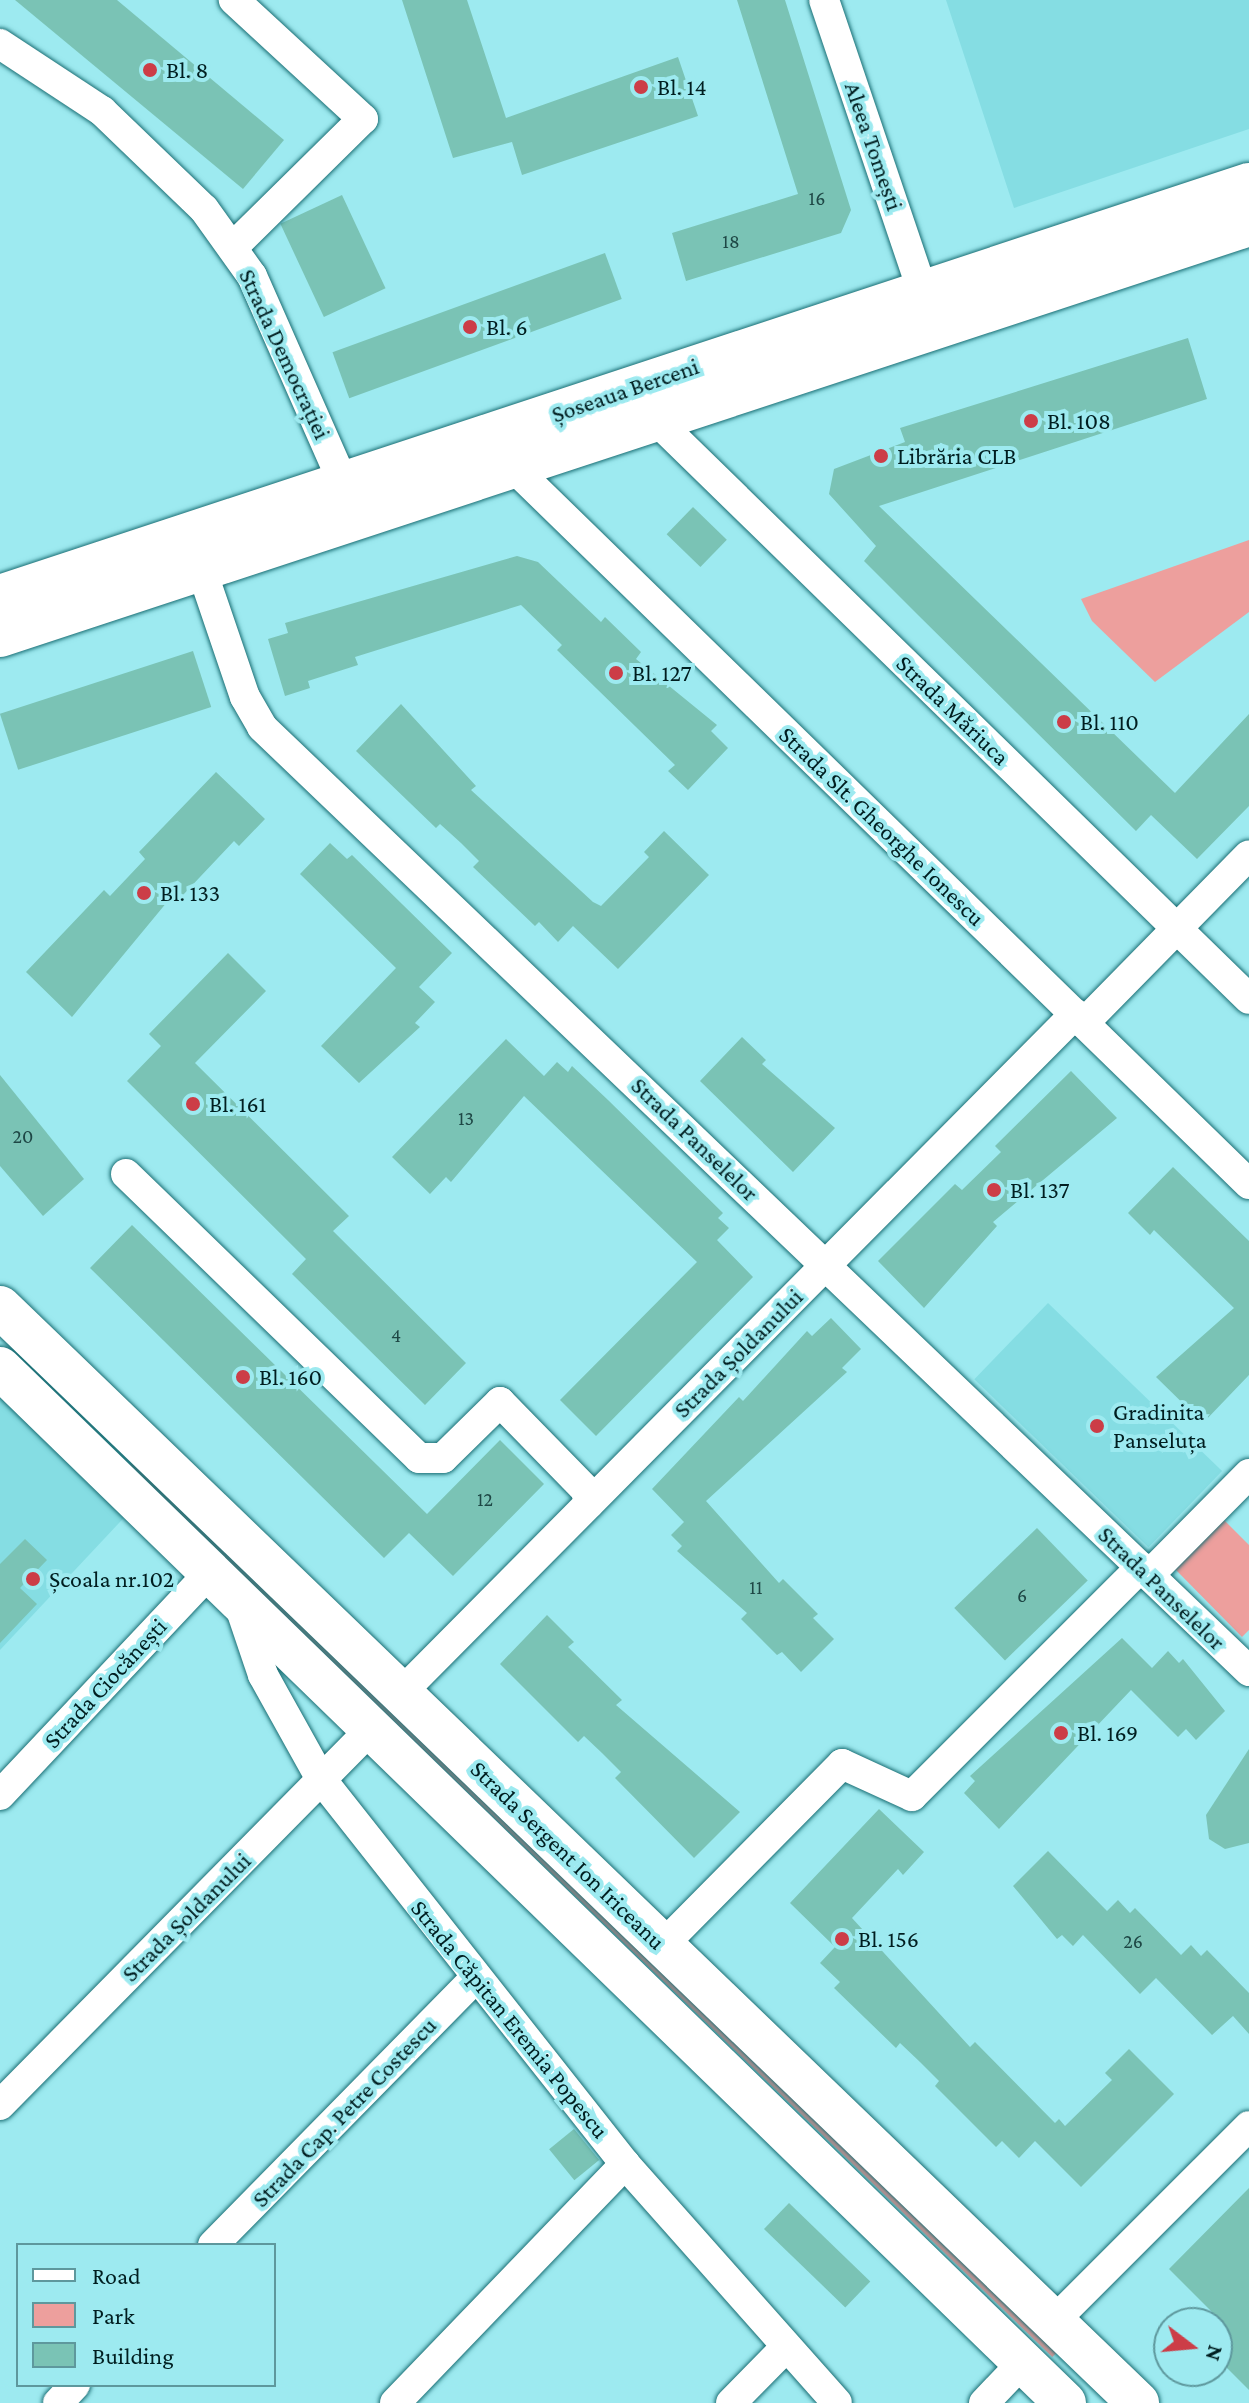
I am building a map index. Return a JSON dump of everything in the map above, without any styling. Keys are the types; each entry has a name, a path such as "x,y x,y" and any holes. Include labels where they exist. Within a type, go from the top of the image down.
{"main road":[{"name":"Șoseaua Berceni","path":"0,636 344,485 1249,184"},
{"name":"Șoseaua Berceni","path":"0,596 196,551 514,468 1249,225"},
{"name":"Strada Sergent Ion Iriceanu","path":"0,1307 1138,2403"},
{"name":"Strada Sergent Ion Iriceanu","path":"0,1368 1065,2403"}],"street":[{"path":"234,0 363,119 234,246"},
{"name":"Aleea Tomești","path":"824,0 923,292"},
{"name":"Strada Democrației","path":"0,44 134,137 234,246 277,327 344,485"},
{"name":"Strada Măriuca","path":"657,421 1249,999"},
{"name":"Strada Slt. Gheorghe Ionescu","path":"514,468 1249,1184"},
{"name":"Strada Panselelor","path":"196,551 245,697 262,727 1249,1671"},
{"name":"Strada Șoldanului","path":"401,1693 826,1264 1249,855"},
{"path":"126,1174 423,1460 443,1458 500,1402 586,1490 589,1504"},
{"path":"662,1946 842,1764 912,1796 1249,1474"},
{"name":"Strada Căpitan Eremia Popescu","path":"224,1586 263,1675 321,1779 475,1978 625,2164 837,2403"},
{"name":"Strada Ciocănești","path":"0,1795 224,1586"},
{"name":"Strada Șoldanului","path":"0,2105 372,1728"},
{"name":"Strada Cap. Petre Costescu","path":"215,2243 475,1978"},
{"path":"1053,2322 1249,2126"},
{"path":"395,2403 625,2164"},
{"path":"731,2403 786,2347"},
{"path":"984,2403 1023,2362"},
{"path":"58,2403 73,2387"}],"shaded area":[{"path":"946,0 1249,0 1249,129 1014,208"},
{"name":"Gradinita Panseluța","path":"1048,1303 1222,1471 1148,1547 974,1379"},
{"name":"Școala nr.102","path":"0,1383 134,1507 0,1650"}],"green space":[{"path":"1249,540 1249,612 1155,682 1092,621 1081,599"},
{"path":"135,1460 1058,2351 1052,2357 129,1466"},
{"path":"1223,1519 1249,1545 1249,1630 1242,1637 1174,1568"}],"building":[{"name":"Bl. 8","path":"15,0 117,0 284,140 243,189"},
{"name":"Bl. 14","path":"402,0 467,0 506,118 678,57 698,116 522,175 512,142 453,158"},
{"path":"737,0 785,0 851,210 841,233 686,281 672,233 798,194"},
{"path":"342,195 386,288 324,317 280,224"},
{"name":"Bl. 6","path":"605,253 622,299 349,398 332,352"},
{"path":"1188,338 1207,399 879,506 1175,793 1249,714 1249,806 1197,859 1151,815 1136,831 918,615 864,561 876,546 829,494 834,469 905,442 900,428"},
{"path":"693,507 727,540 700,567 667,534"},
{"name":"Bl. 127","path":"517,556 538,562 601,622 605,617 641,652 636,659 717,725 711,731 728,748 688,790 668,771 675,765 557,650 562,645 521,605 355,657 358,665 308,681 310,688 285,696 268,639 288,633 285,623"},
{"path":"193,651 211,707 18,770 0,714"},
{"path":"401,704 476,786 471,790 593,902 601,906 649,857 644,852 664,831 709,875 618,969 573,926 558,942 539,922 535,926 473,867 479,861 461,843 440,824 436,828 356,751"},
{"name":"Bl. 133","path":"216,772 265,819 239,846 234,841 183,895 177,890 72,1017 26,972 104,890 110,896 145,859 139,852"},
{"path":"330,843 347,859 352,855 452,953 419,987 435,1002 415,1023 420,1027 359,1083 321,1046 396,968 300,874"},
{"name":"Bl. 161","path":"228,953 266,991 195,1063 349,1216 333,1231 466,1363 425,1405 292,1274 306,1259 127,1081 161,1046 149,1034"},
{"path":"742,1037 766,1060 762,1064 835,1128 793,1172 700,1081"},
{"path":"506,1039 544,1076 557,1062 568,1072 572,1066 608,1100 723,1213 718,1218 729,1228 717,1240 753,1277 596,1436 560,1400 697,1262 524,1096 451,1182 446,1177 430,1194 392,1157"},
{"name":"Bl. 137","path":"1071,1071 1117,1118 993,1222 997,1226 924,1308 878,1261 955,1184 962,1190 1001,1152 995,1146"},
{"path":"0,1075 84,1179 43,1216 0,1166"},
{"path":"1173,1167 1249,1241 1249,1375 1203,1423 1156,1377 1234,1308 1154,1230 1150,1235 1128,1213"},
{"name":"Bl. 160","path":"132,1225 427,1514 500,1440 544,1484 453,1576 409,1533 384,1558 90,1268"},
{"path":"831,1318 861,1349 842,1368 847,1372 706,1501 779,1583 783,1579 818,1614 813,1618 834,1639 801,1672 782,1652 777,1655 741,1619 747,1613 677,1551 682,1546 671,1535 684,1522 652,1489 739,1397 743,1401 807,1331 812,1336"},
{"path":"1037,1528 1088,1581 1005,1660 954,1608"},
{"path":"25,1539 47,1560 20,1588 37,1604 0,1643 0,1564"},
{"path":"547,1615 574,1642 568,1647 622,1700 616,1705 740,1812 694,1858 615,1778 621,1772 602,1753 584,1736 578,1742 500,1664"},
{"name":"Bl. 169","path":"1122,1638 1152,1668 1168,1651 1179,1663 1183,1659 1225,1711 1196,1740 1186,1729 1178,1737 1131,1690 999,1829 964,1793 975,1781 970,1776"},
{"path":"1249,1749 1249,1843 1225,1849 1209,1839 1206,1815"},
{"path":"879,1809 924,1852 903,1875 898,1869 852,1918 970,2047 975,2042 1055,2123 1059,2119 1065,2126 1112,2080 1105,2073 1129,2049 1174,2094 1081,2187 1035,2141 1019,2158 1002,2141 996,2147 935,2086 939,2081 920,2062 900,2043 896,2048 834,1988 840,1982 820,1963 835,1947 790,1903"},
{"path":"1048,1851 1107,1911 1118,1900 1130,1913 1135,1908 1181,1955 1191,1945 1201,1956 1207,1950 1249,1993 1249,2034 1233,2016 1212,2035 1156,1978 1140,1994 1083,1935 1073,1946 1062,1935 1057,1939 1013,1886"},
{"path":"574,2129 599,2160 574,2180 549,2149"},
{"path":"1249,2188 1249,2390 1233,2374 1233,2307 1207,2307 1169,2269"},
{"path":"789,2203 870,2281 845,2307 764,2229"}],"place":[{"name":"Bl. 8","path":"150,70"},
{"name":"Bl. 14","path":"641,87"},
{"name":"Bl. 6","path":"470,327"},
{"name":"Bl. 108","path":"1031,421"},
{"name":"Librăria CLB","path":"881,456"},
{"name":"Bl. 127","path":"616,673"},
{"name":"Bl. 110","path":"1064,722"},
{"name":"Bl. 133","path":"144,893"},
{"name":"Bl. 161","path":"193,1104"},
{"name":"Bl. 137","path":"994,1190"},
{"name":"Bl. 160","path":"243,1377"},
{"name":"Gradinita Panseluța","path":"1097,1426"},
{"name":"Școala nr.102","path":"33,1579"},
{"name":"Bl. 169","path":"1061,1733"},
{"name":"Bl. 156","path":"842,1939"}]}
